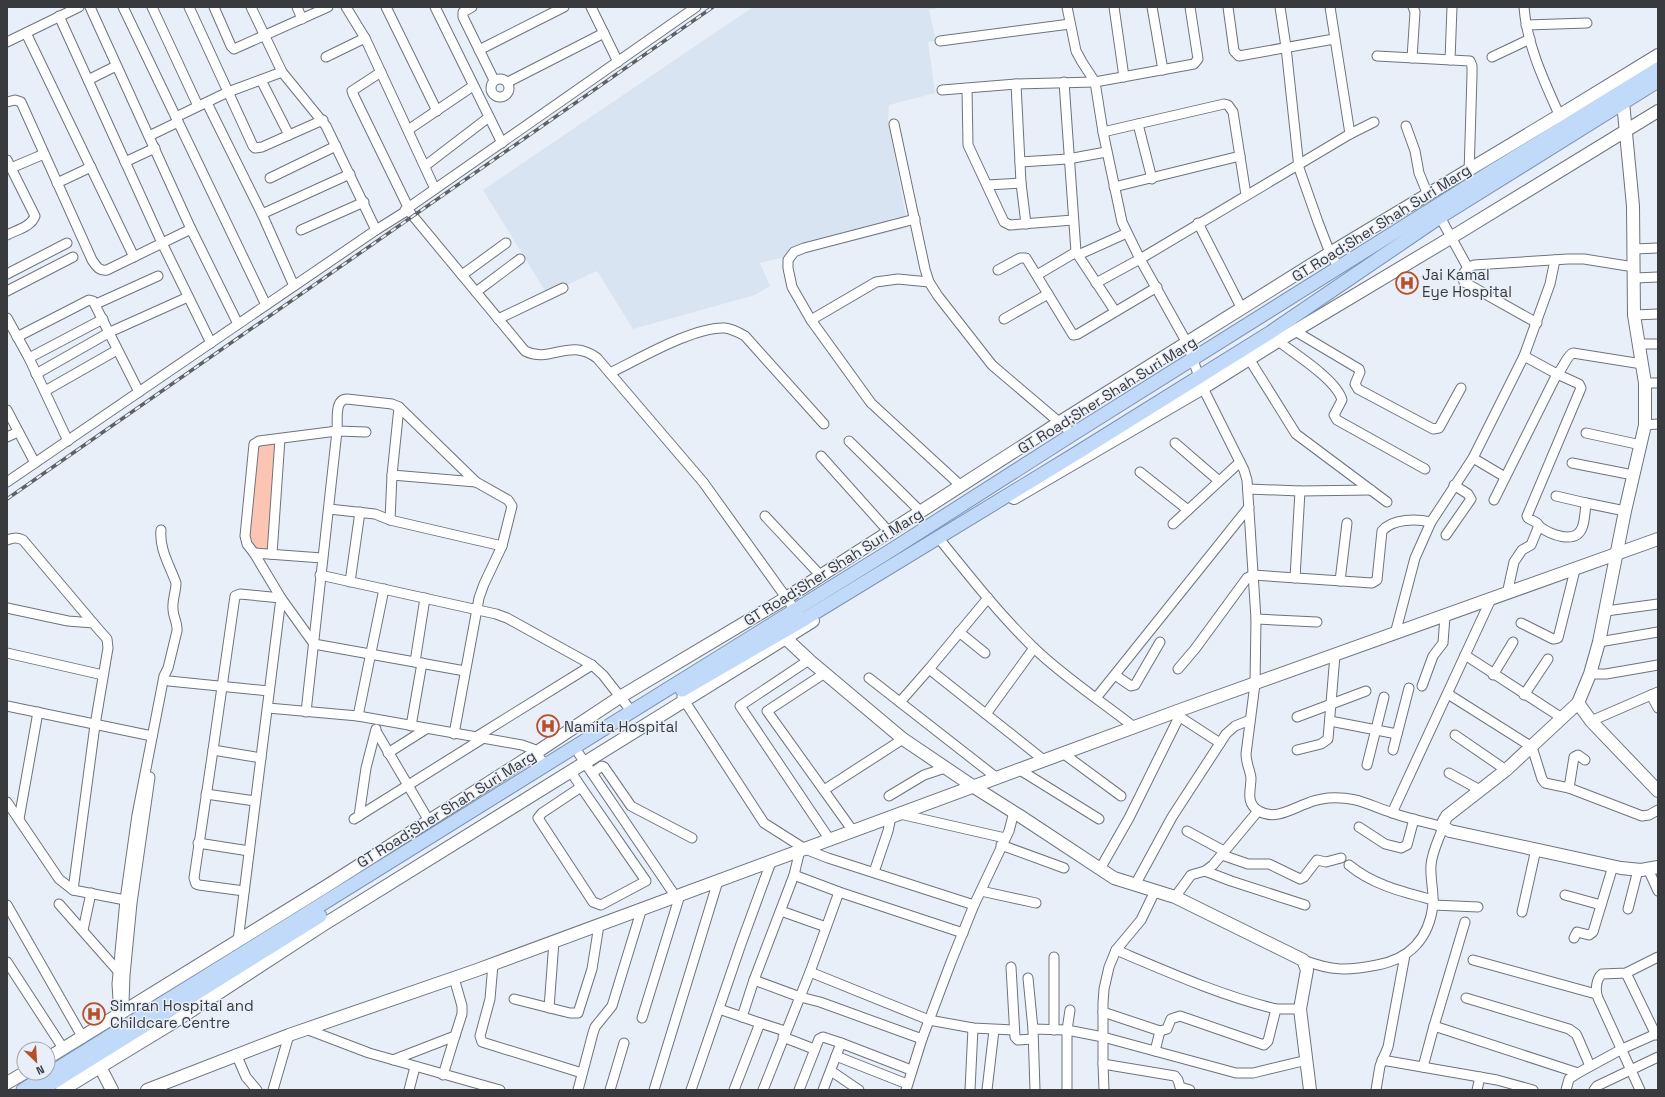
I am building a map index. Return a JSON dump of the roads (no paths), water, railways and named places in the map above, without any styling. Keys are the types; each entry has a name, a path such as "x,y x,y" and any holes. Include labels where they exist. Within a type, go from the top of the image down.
{"main road":[{"name":"GT Road;Sher Shah Suri Marg","path":"23,1090 92,1052 585,763 681,696 780,631 799,615 1073,434 1470,185 1562,121 1658,69"},
{"name":"GT Road;Sher Shah Suri Marg","path":"799,615 939,540 1078,453 1201,382 1274,336 1440,217 1623,102 1658,82"},
{"name":"GT Road;Sher Shah Suri Marg","path":"41,1090 92,1052 546,765 632,712 780,631"}],"street":[{"path":"7,42 79,7"},
{"path":"90,7 191,229 238,324"},
{"path":"123,7 266,305"},
{"path":"152,7 262,214 294,286"},
{"path":"189,7 253,146 256,148 262,147 322,120"},
{"path":"214,7 232,48 236,49 328,7"},
{"path":"251,7 282,72 322,120 364,202 376,230"},
{"path":"297,7 302,19"},
{"path":"346,7 365,38 435,189"},
{"path":"386,7 437,111"},
{"path":"435,7 502,143"},
{"path":"472,7 465,11 462,15 494,80"},
{"path":"479,50 564,7"},
{"path":"591,7 618,62"},
{"path":"7,482 407,209 696,7"},
{"path":"1067,7 1078,57 1095,82 1106,152 1122,222 1140,259 1187,343 1201,382 1246,475 1256,619 1256,684 1250,720 1246,760 1251,779 1249,796 1254,808 1258,811 1274,815 1317,800 1338,798 1360,800 1392,813 1450,830 1613,866 1648,869"},
{"path":"1114,7 1124,77"},
{"path":"1152,7 1164,70"},
{"path":"942,90 1016,84 1095,82 1194,64 1198,61 1190,7"},
{"path":"1228,7 1234,51 1237,55 1241,56 1334,38"},
{"path":"1280,7 1286,48 1298,165 1330,253 1339,268"},
{"path":"1330,7 1350,134"},
{"path":"1412,58 1415,12 1413,7"},
{"path":"1450,60 1452,7"},
{"path":"1524,7 1526,25 1530,39 1545,83 1562,121"},
{"path":"59,16 162,244 211,343"},
{"path":"1526,25 1587,23"},
{"path":"940,41 1070,24"},
{"path":"26,33 134,257"},
{"path":"508,82 604,33"},
{"path":"326,57 365,38"},
{"path":"1492,56 1530,39"},
{"path":"62,1090 122,1013 238,942 429,821 537,752 620,696 786,598 1060,422 1330,253 1469,170 1562,121 1658,55"},
{"path":"1378,56 1470,61 1472,66 1469,170 1470,185"},
{"path":"88,80 116,66"},
{"path":"149,136 228,92 282,72"},
{"path":"381,72 352,91 407,209 462,274 519,346 530,354 545,355 574,349 583,350 597,358 703,482 799,615"},
{"path":"503,79 508,82 510,88 508,94 496,97 492,92 491,86 494,80 503,79"},
{"path":"261,80 289,135"},
{"path":"1064,82 1068,159 1077,254 1115,311"},
{"path":"1016,84 1021,183 1026,224"},
{"path":"408,130 473,86"},
{"path":"967,89 968,145 1004,222 1010,225 1073,220"},
{"path":"7,102 14,100 21,102 97,268 107,270 191,229"},
{"path":"1134,727 1034,648 988,598 939,540 780,631 809,660 903,739 1114,878 1174,897 1303,960 1323,968 1349,969 1381,964 1405,955 1416,946 1423,936 1429,922 1433,902 1431,864 1444,821 1448,816 1506,770 1578,703 1590,674 1599,642 1625,511 1645,425 1645,383 1634,315 1633,206 1627,131 1623,102"},
{"path":"1103,132 1224,104 1228,105 1233,112 1246,195"},
{"path":"1274,336 1295,331 1658,111"},
{"path":"425,166 489,117"},
{"path":"1096,283 1140,259 1198,223 1350,134 1374,122"},
{"path":"894,124 929,282 938,296 992,365 1073,434"},
{"path":"1138,124 1152,179"},
{"path":"1406,126 1415,151 1419,173 1428,195"},
{"path":"270,178 336,146"},
{"path":"125,162 155,148"},
{"path":"1020,162 1068,159 1106,152"},
{"path":"7,234 29,224 33,221 34,216 9,164 44,154"},
{"path":"1114,187 1152,179 1240,156"},
{"path":"57,183 91,167"},
{"path":"262,214 350,174"},
{"path":"986,185 1021,183"},
{"path":"301,230 364,202"},
{"path":"1440,217 1468,268"},
{"path":"915,220 804,248 794,252 788,260 789,276 792,287 812,320 870,403 961,486"},
{"path":"1198,223 1242,309"},
{"path":"1037,275 1077,254 1127,233"},
{"path":"7,274 67,243"},
{"path":"462,274 506,243"},
{"path":"1634,249 1658,248"},
{"path":"998,270 1024,257 1037,275 1073,335 1078,334 1157,287"},
{"path":"7,291 73,258"},
{"path":"476,292 520,259"},
{"path":"1537,323 1464,282 1462,276 1468,268 1474,265 1584,259 1658,278"},
{"path":"1395,634 1412,565 1431,522 1473,458 1524,356 1550,284 1556,260"},
{"path":"96,304 158,276"},
{"path":"812,320 876,282 898,279 929,282"},
{"path":"498,319 563,288"},
{"path":"1004,319 1048,294"},
{"path":"36,374 110,332 188,296"},
{"path":"17,337 89,300 93,300 139,392"},
{"path":"1634,315 1658,314"},
{"path":"7,318 29,358 68,440"},
{"path":"29,358 103,319"},
{"path":"610,373 693,333 710,329 724,328 735,330 745,336 824,424"},
{"path":"1295,331 1359,369 1360,372 1355,384 1358,389 1433,429 1439,428 1461,388"},
{"path":"1274,336 1333,385 1342,400 1334,415 1337,420 1424,469"},
{"path":"1639,344 1658,344"},
{"path":"45,391 117,350"},
{"path":"1494,500 1557,374 1562,369 1570,354 1573,353 1642,364"},
{"path":"1246,354 1293,430 1301,438 1387,502"},
{"path":"1524,356 1579,384 1580,388 1527,516 1528,518 1537,522 1540,527 1563,537 1575,535 1579,533 1583,527 1586,503"},
{"path":"1645,383 1658,383"},
{"path":"306,712 320,575 329,509 338,406 343,399 392,404 399,407 476,482 511,503 512,509 502,546 484,584 477,609 454,734"},
{"path":"390,520 392,475 399,407"},
{"path":"7,410 35,464"},
{"path":"1645,425 1658,424"},
{"path":"366,432 337,431 256,442 253,447 245,536 247,544 281,598 314,644 465,671"},
{"path":"7,437 18,432"},
{"path":"1586,433 1641,445"},
{"path":"272,554 280,439"},
{"path":"849,442 921,512"},
{"path":"1175,443 1219,481"},
{"path":"821,456 889,532"},
{"path":"1473,458 1505,478"},
{"path":"1173,524 1240,462"},
{"path":"1572,463 1633,474"},
{"path":"1140,472 1188,510"},
{"path":"392,475 476,482"},
{"path":"1446,535 1471,499 1468,494 1454,486"},
{"path":"1248,489 1300,491 1371,490"},
{"path":"1295,578 1300,491"},
{"path":"1556,496 1625,511"},
{"path":"1096,698 1249,507"},
{"path":"329,509 375,514 390,520 502,546"},
{"path":"350,582 360,512"},
{"path":"765,516 820,576"},
{"path":"1178,669 1195,649 1247,578 1253,575 1372,583 1378,580 1382,531 1384,528 1409,520 1431,522"},
{"path":"1340,581 1347,523"},
{"path":"1507,594 1514,562 1522,550 1531,545 1537,530 1540,527"},
{"path":"122,1013 117,984 125,900 137,815 164,676 168,668 177,631 172,609 176,589 174,578 162,548 160,538 161,530"},
{"path":"7,540 18,537 22,540 107,639 108,648 95,725 73,890"},
{"path":"147,1090 236,1054 554,942 642,908 853,832 1134,727 1181,713 1256,684 1658,540"},
{"path":"254,553 322,558"},
{"path":"1521,623 1553,639 1558,638 1574,570"},
{"path":"320,575 477,609 507,618 592,665 603,675 632,712"},
{"path":"358,716 384,589"},
{"path":"244,891 196,884 194,878 198,843 223,687 235,596 240,594 281,598"},
{"path":"238,942 281,598"},
{"path":"411,726 425,598"},
{"path":"900,702 988,598"},
{"path":"1392,813 1491,599"},
{"path":"1606,611 1658,604"},
{"path":"7,608 68,621 93,623"},
{"path":"1422,686 1433,656 1443,643 1445,616"},
{"path":"1256,619 1317,622"},
{"path":"959,632 985,653"},
{"path":"1599,642 1658,632"},
{"path":"1115,675 1131,686 1135,685 1160,642"},
{"path":"1493,675 1513,642"},
{"path":"986,714 1034,648"},
{"path":"7,653 103,675"},
{"path":"1298,750 1327,741 1336,655"},
{"path":"1465,656 1562,718"},
{"path":"1524,695 1548,659"},
{"path":"809,660 740,706 830,840"},
{"path":"378,720 366,768 357,818 592,665"},
{"path":"1590,674 1606,674 1658,665"},
{"path":"122,1013 132,903 150,778 170,675 168,668"},
{"path":"929,669 1045,761"},
{"path":"825,673 767,711 853,832"},
{"path":"869,678 997,778"},
{"path":"169,681 269,691"},
{"path":"1393,750 1409,688"},
{"path":"1297,717 1366,691"},
{"path":"1592,721 1655,693 1658,708"},
{"path":"1448,694 1532,747 1544,781 1547,784 1569,788 1642,816 1649,815 1658,810"},
{"path":"681,696 764,823 802,850 974,905"},
{"path":"1367,765 1384,697"},
{"path":"1578,703 1592,721 1658,791"},
{"path":"7,706 152,736"},
{"path":"268,708 358,716 529,746 537,752 546,765"},
{"path":"19,819 38,712"},
{"path":"1181,713 1220,743"},
{"path":"1100,869 1129,818 1181,713"},
{"path":"1135,885 1172,816 1226,734 1235,726 1250,720"},
{"path":"1330,722 1397,734"},
{"path":"388,752 426,729"},
{"path":"376,731 429,821"},
{"path":"1455,735 1506,770"},
{"path":"824,790 903,739"},
{"path":"213,750 261,758"},
{"path":"1064,754 1121,796"},
{"path":"1569,788 1574,757 1578,755 1585,760"},
{"path":"585,763 678,896"},
{"path":"56,1053 64,1048 92,1052 174,1022 323,925 585,763 604,767 631,806 692,838"},
{"path":"889,796 924,775 945,768"},
{"path":"1020,770 1099,819"},
{"path":"571,772 646,881 601,905 593,902 538,818 542,813 581,787"},
{"path":"1449,773 1480,790"},
{"path":"206,794 255,801"},
{"path":"614,806 625,799"},
{"path":"7,802 59,879 73,890 125,900"},
{"path":"1174,897 1191,875 1205,871 1213,865 1258,811"},
{"path":"836,1056 907,1087 922,1039 963,933 1003,842 1014,812"},
{"path":"874,872 888,831 896,815"},
{"path":"896,815 1003,842 1064,868"},
{"path":"1359,827 1385,844 1401,848 1407,845 1414,819"},
{"path":"1187,831 1223,853 1248,864 1269,864 1300,879 1304,877 1317,860 1326,862 1341,858"},
{"path":"198,843 249,851"},
{"path":"1522,912 1536,849"},
{"path":"742,1017 754,980 781,911 802,850"},
{"path":"692,1090 771,862"},
{"path":"1349,866 1362,875 1393,889 1433,902 1478,907"},
{"path":"1574,938 1576,932 1579,931 1592,934 1613,866"},
{"path":"1648,869 1658,891"},
{"path":"1628,909 1648,869"},
{"path":"1205,871 1305,905"},
{"path":"794,875 839,892 963,933"},
{"path":"654,1090 718,881"},
{"path":"981,891 1036,903"},
{"path":"1104,1090 1103,1037 1106,978 1116,950 1141,920 1155,891"},
{"path":"763,1090 784,1034 810,972 839,892"},
{"path":"83,930 91,893"},
{"path":"1565,895 1601,906"},
{"path":"642,1018 678,896"},
{"path":"59,904 118,971"},
{"path":"7,905 92,1052 112,1090"},
{"path":"578,1090 595,1027 612,1006 642,908"},
{"path":"781,911 826,927"},
{"path":"1423,1067 1465,922"},
{"path":"514,999 575,1014 579,1010 592,969 599,925"},
{"path":"549,1008 554,942"},
{"path":"1116,950 1255,1004 1276,1009 1300,1009"},
{"path":"1376,1090 1382,1060 1388,1047 1405,955"},
{"path":"1054,957 1054,1030"},
{"path":"1640,1090 1596,994 1599,976 1602,974 1626,973 1658,958"},
{"path":"1303,960 1307,970 1300,1009 1310,1090"},
{"path":"1473,960 1596,994"},
{"path":"7,962 64,1048"},
{"path":"493,964 490,999 480,1036 482,1042 582,1073"},
{"path":"1011,967 1014,1030 1016,1039 1033,1040"},
{"path":"810,972 930,1020 973,1028 1014,1030"},
{"path":"1566,1090 1569,1079 1578,1073 1622,1049 1657,1034 1626,973"},
{"path":"443,1075 462,1014 462,1006 454,978"},
{"path":"1028,978 1033,1029 1035,1090"},
{"path":"754,980 922,1039"},
{"path":"1466,998 1569,1029 1576,1034 1590,1066"},
{"path":"719,1009 760,1022 814,1049"},
{"path":"1104,1012 1160,1031 1167,1029 1172,1019 1180,1016 1264,1045 1268,1041 1276,1009"},
{"path":"1067,1090 1067,1030 1070,1010"},
{"path":"734,1090 760,1022"},
{"path":"1434,1026 1578,1073"},
{"path":"970,1090 973,1028"},
{"path":"306,1029 345,1045 415,1067 500,1090"},
{"path":"1033,1029 1067,1030 1103,1037 1236,1073 1245,1074 1307,1060"},
{"path":"988,1090 994,1030"},
{"path":"1155,1051 1160,1031"},
{"path":"273,1090 289,1035"},
{"path":"393,1060 455,1036"},
{"path":"799,1090 818,1039 822,1037 912,1070"},
{"path":"610,1090 624,1042"},
{"path":"823,1090 841,1043"},
{"path":"236,1054 246,1077 257,1090"},
{"path":"1594,1090 1597,1086 1658,1057"},
{"path":"1382,1060 1480,1077 1533,1090"},
{"path":"1103,1064 1175,1076 1178,1080 1176,1088 1190,1090"},
{"path":"409,1090 415,1067"},
{"path":"830,1071 859,1090"},
{"path":"1477,1090 1480,1077"},
{"path":"10,1090 7,1085 16,1079"}],"railway":[{"path":"7,499 713,7"}],"place":[{"name":"Jai Kamal Eye Hospital","path":"1407,283"},
{"name":"Namita Hospital","path":"548,726"},
{"name":"Simran Hospital and Childcare Centre","path":"94,1014"}]}
